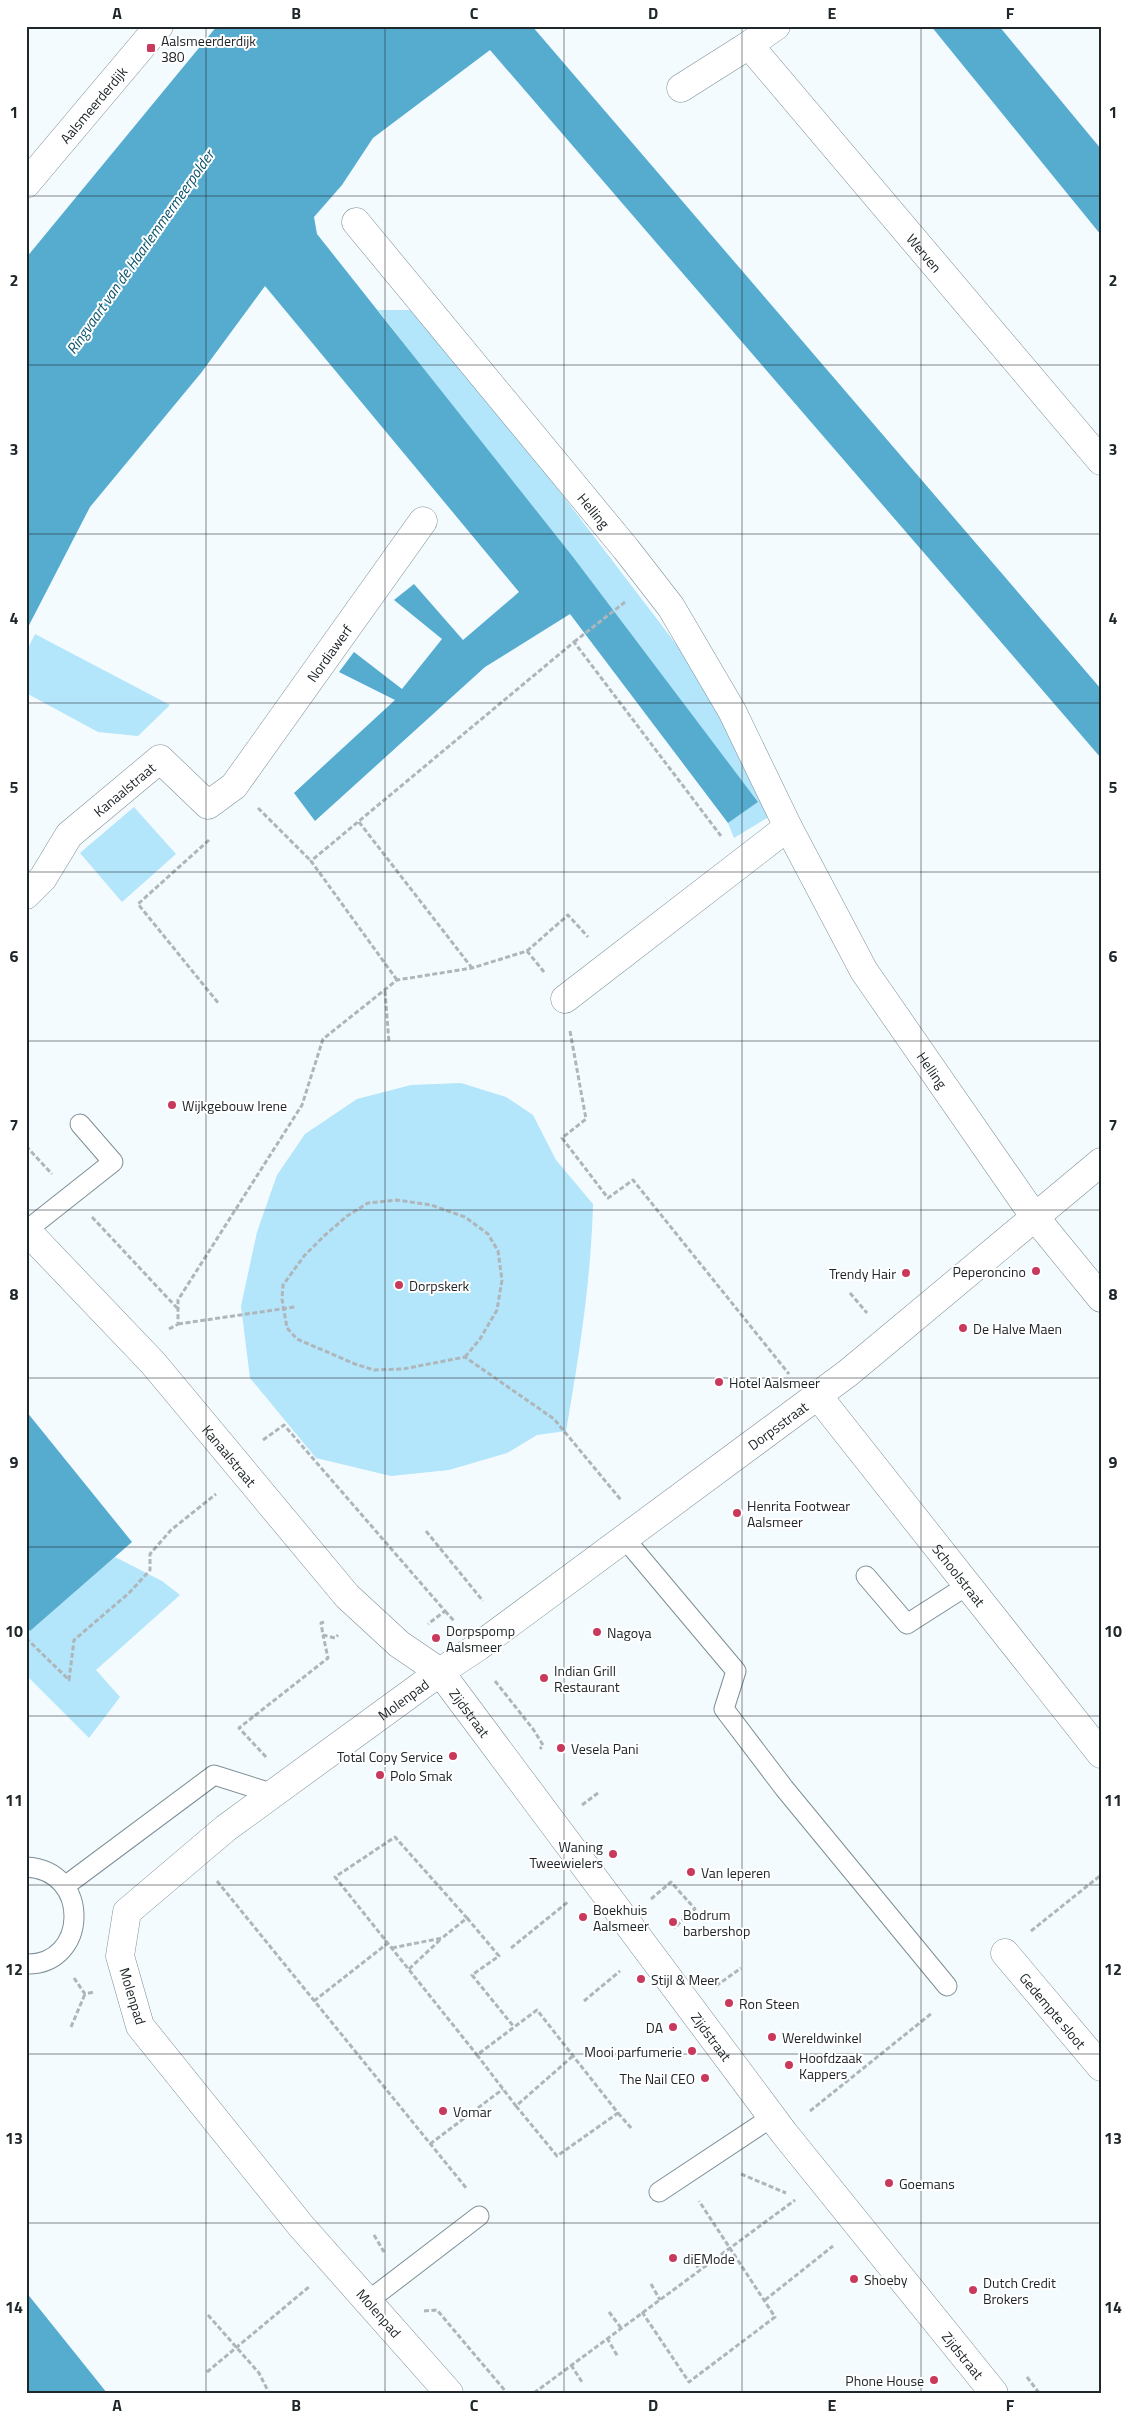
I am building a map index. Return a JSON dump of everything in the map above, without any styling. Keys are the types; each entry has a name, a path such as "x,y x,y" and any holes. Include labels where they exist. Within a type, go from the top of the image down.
{"street":[{"name":"Aalsmeerderdijk","path":"26,184 159,26"},
{"path":"681,88 749,46 776,26"},
{"name":"Werven","path":"749,46 1101,461"},
{"name":"Helling","path":"356,222 671,607 732,711 788,827 864,971 1034,1216 1101,1298"},
{"name":"Nordiawerf","path":"244,795 423,521"},
{"name":"Kanaalstraat","path":"26,895 44,878 69,835 160,760 208,806 244,795"},
{"path":"565,999 788,827"},
{"name":"Dorpsstraat","path":"440,1672 479,1646 848,1373 1101,1162"},
{"name":"Kanaalstraat","path":"26,1230 135,1345 347,1596 399,1644 440,1672"},
{"name":"Schoolstraat","path":"810,1402 968,1585 1101,1754"},
{"name":"Molenpad","path":"440,1672 226,1828 127,1912 120,1956 140,2026 302,2226 449,2393"},
{"name":"Zijdstraat","path":"440,1672 772,2117 994,2393"},
{"name":"Gedempte sloot","path":"1005,1953 1101,2067"}],"lane":[{"path":"26,1230 113,1162 80,1124"},
{"path":"633,1532 736,1671 724,1709 784,1788 947,1986"},
{"path":"866,1576 907,1624 968,1585"},
{"path":"65,1886 214,1775 274,1794"},
{"path":"26,1867 37,1868 52,1874 65,1886 73,1901 75,1918 72,1934 62,1949 49,1959 34,1964 26,1964"},
{"path":"659,2192 772,2117"},
{"path":"368,2301 479,2216"}],"path":[{"path":"311,861 650,581"},
{"path":"574,642 741,862"},
{"path":"244,795 311,861 397,980"},
{"path":"358,822 472,968"},
{"path":"210,838 138,904 220,1004"},
{"path":"178,1324 178,1300 302,1104 323,1039 397,980 472,968 527,950 568,915 594,943"},
{"path":"527,950 565,999 586,1119 562,1138 608,1198 633,1180 788,1371 810,1402"},
{"path":"385,990 389,1043"},
{"path":"26,1146 178,1310"},
{"path":"397,1200 431,1205 465,1217 488,1234 498,1251 502,1280 497,1310 480,1339 465,1357 404,1369 374,1370 296,1339 287,1328 283,1308 283,1285 304,1256 347,1216 368,1203 397,1200"},
{"path":"850,1293 869,1315"},
{"path":"135,1345 178,1324 295,1307"},
{"path":"465,1357 554,1419 633,1532"},
{"path":"26,1638 69,1680 74,1640 129,1593 150,1570 150,1554 172,1530 222,1490 234,1461 284,1425 446,1611 399,1644"},
{"path":"426,1531 484,1601"},
{"path":"240,1783 270,1761 239,1728 328,1658 323,1634"},
{"path":"495,1681 533,1729 542,1745 538,1753"},
{"path":"514,2027 472,1975 498,1956 395,1837 335,1877 557,2156 618,2113"},
{"path":"195,1854 472,2195"},
{"path":"648,1902 671,1882 695,1909 668,1933"},
{"path":"510,1948 574,1898"},
{"path":"409,1969 467,1918"},
{"path":"392,1948 442,1938"},
{"path":"314,2001 388,1943"},
{"path":"56,1953 85,1994"},
{"path":"712,1990 741,1968"},
{"path":"584,2001 621,1970"},
{"path":"85,1994 129,1987"},
{"path":"71,2027 85,1994"},
{"path":"477,2055 537,2010 632,2129"},
{"path":"516,2106 574,2055"},
{"path":"430,2144 503,2089"},
{"path":"736,2171 798,2198 803,2204"},
{"path":"642,2312 689,2382 775,2317 694,2194"},
{"path":"534,2393 798,2198"},
{"path":"374,2235 424,2311 437,2310 507,2393"},
{"path":"765,2300 836,2244 830,2238"},
{"path":"691,2256 700,2270"},
{"path":"207,2372 336,2264"},
{"path":"650,2284 660,2300"},
{"path":"609,2312 621,2328"},
{"path":"208,2315 259,2373 269,2393"},
{"path":"607,2338 618,2357"},
{"path":"571,2365 582,2382"}],"shaded area":[{"path":"378,310 421,310 705,682 771,809 767,818 734,838 728,823 758,802"},
{"path":"35,634 170,705 138,736 98,732 26,693 26,652"},
{"path":"134,807 176,854 122,902 80,853"},
{"path":"461,1083 506,1097 533,1115 556,1160 593,1204 587,1290 566,1431 537,1435 507,1453 449,1470 391,1476 316,1458 250,1378 241,1306 257,1232 277,1175 305,1134 357,1099 411,1085"},
{"path":"115,1557 162,1581 180,1595 96,1670 120,1697 89,1738 26,1675 26,1626 31,1630"}],"water":[{"name":"Ringvaart van de Haarlemmermeerpolder","path":"217,26 532,26 1101,689 1101,758 490,50 373,138 342,185 314,217 317,234 573,557 758,802 728,823 570,614 485,667 315,821 294,793 395,700 339,672 354,652 402,689 442,639 394,600 414,584 463,640 519,592 265,286 201,373 90,507 26,631 26,258"},
{"path":"931,26 999,26 1101,149 1101,235"},
{"path":"26,1411 132,1542 30,1631 26,1626"},
{"path":"26,2292 107,2393 26,2393"}],"place":[{"name":"Aalsmeerderdijk 380","path":"151,48"},
{"name":"Wijkgebouw Irene","path":"172,1105"},
{"name":"Peperoncino","path":"1036,1271"},
{"name":"Trendy Hair","path":"906,1273"},
{"name":"Dorpskerk","path":"399,1285"},
{"name":"De Halve Maen","path":"963,1328"},
{"name":"Hotel Aalsmeer","path":"719,1382"},
{"name":"Henrita Footwear Aalsmeer","path":"737,1513"},
{"name":"Nagoya","path":"597,1632"},
{"name":"Dorpspomp Aalsmeer","path":"436,1638"},
{"name":"Indian Grill Restaurant","path":"544,1678"},
{"name":"Vesela Pani","path":"561,1748"},
{"name":"Total Copy Service","path":"453,1756"},
{"name":"Polo Smak","path":"380,1775"},
{"name":"Waning Tweewielers","path":"613,1854"},
{"name":"Van Ieperen","path":"691,1872"},
{"name":"Boekhuis Aalsmeer","path":"583,1917"},
{"name":"Bodrum barbershop","path":"673,1922"},
{"name":"Stijl & Meer","path":"641,1979"},
{"name":"Ron Steen","path":"729,2003"},
{"name":"DA","path":"673,2027"},
{"name":"Wereldwinkel","path":"772,2037"},
{"name":"Mooi parfumerie","path":"692,2051"},
{"name":"Hoofdzaak Kappers","path":"789,2065"},
{"name":"The Nail CEO","path":"705,2078"},
{"name":"Vomar","path":"443,2111"},
{"name":"Goemans","path":"889,2183"},
{"name":"diEMode","path":"673,2258"},
{"name":"Shoeby","path":"854,2279"},
{"name":"Dutch Credit Brokers","path":"973,2290"},
{"name":"Phone House","path":"934,2380"}]}
